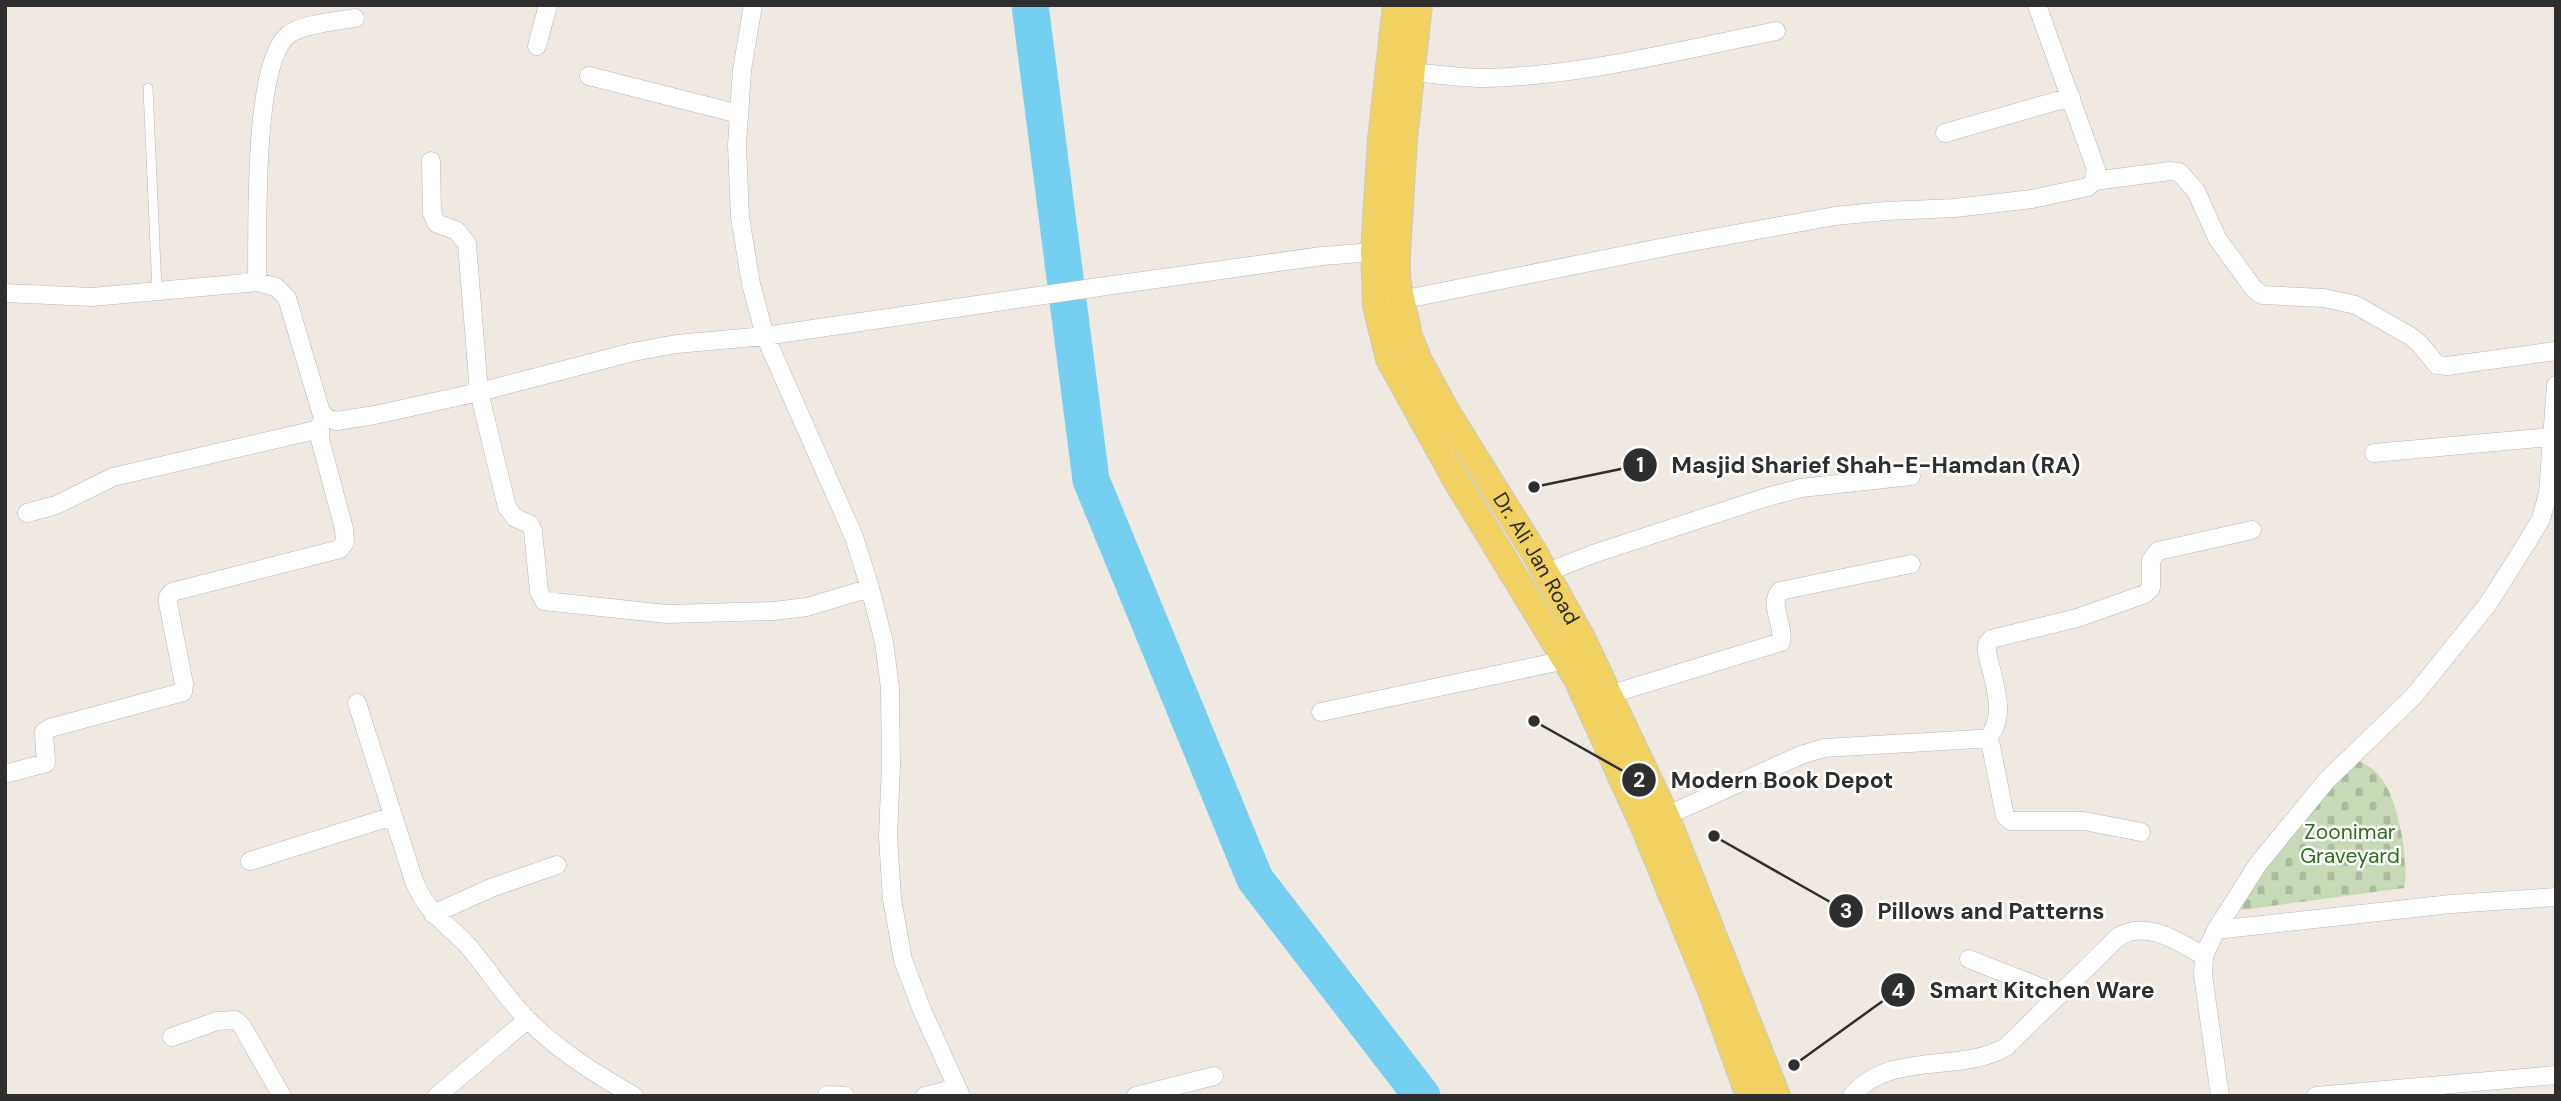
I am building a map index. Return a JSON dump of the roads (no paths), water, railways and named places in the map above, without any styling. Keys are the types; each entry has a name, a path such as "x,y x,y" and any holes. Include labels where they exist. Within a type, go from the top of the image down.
{"main road":[{"name":"Dr. Ali Jan Road","path":"1396,5 1381,139 1374,252 1376,306 1388,359 1416,411 1577,679 1644,827 1712,993 1749,1096"},
{"name":"Dr. Ali Jan Road","path":"1419,5 1399,196 1397,253 1397,279 1409,336 1419,361 1448,414 1483,468 1581,636 1666,816 1777,1096"}],"street":[{"path":"537,46 548,5"},
{"path":"753,5 742,69 737,145 740,217 751,284 765,336 854,537 884,642 890,688 888,837 892,899 904,960 959,1092 925,1096"},
{"path":"1376,306 1823,218 2032,199 2088,187 2094,181 2096,169 2037,5"},
{"path":"257,282 258,161 263,108 273,58 279,43 290,33 355,18"},
{"path":"1411,72 1482,78 1556,72 1677,52 1776,31"},
{"path":"589,76 739,114"},
{"path":"1945,133 2071,97"},
{"path":"430,161 432,213 436,222 457,231 467,244 479,393 507,508 515,518 530,524 533,531 539,591 544,601 667,614 761,611 807,607 870,588"},
{"path":"2094,181 2179,172 2196,191 2217,238 2254,289 2262,295 2324,298 2356,305 2419,342 2437,365 2447,366 2556,351"},
{"path":"27,513 56,506 113,477 322,422 352,419 479,393 633,352 676,344 765,336 1322,256 1374,252"},
{"path":"5,293 92,297 257,282 276,287 287,298 321,412 326,465 344,529 345,542 340,549 172,592 168,603 184,684 183,692 50,728 44,732 43,737 46,764 5,774"},
{"path":"2220,1096 2206,1000 2204,956 2216,930 2258,864 2327,780 2414,696 2488,604 2541,519 2548,493 2556,385"},
{"path":"2374,453 2550,438"},
{"path":"1545,573 1593,554 1801,488 1911,476"},
{"path":"1986,740 1994,732 1998,720 1987,652 1987,644 1991,639 2077,618 2145,594 2151,588 2151,560 2158,551 2252,530"},
{"path":"1608,695 1766,649 1781,642 1775,602 1780,591 1912,564"},
{"path":"1321,712 1566,660"},
{"path":"357,703 418,890 433,914 488,968 527,1020 586,1068 634,1096"},
{"path":"1666,816 1801,755 1824,748 1986,740"},
{"path":"1986,740 1994,754 2005,816 2011,821 2084,821 2141,832"},
{"path":"250,861 393,816"},
{"path":"433,914 557,864"},
{"path":"2216,930 2451,904 2556,897"},
{"path":"1852,1096 1858,1088 1882,1074 1919,1065 1992,1056 2006,1047 2118,937 2129,930 2140,929 2165,935 2204,956"},
{"path":"1969,959 2060,995"},
{"path":"172,1037 217,1021 235,1020 242,1026 282,1096"},
{"path":"437,1096 527,1020"},
{"path":"2316,1096 2556,1075"},
{"path":"1136,1096 1214,1076"}],"lane":[{"path":"148,88 157,290"}],"waterway":[{"path":"1030,5 1091,480 1255,879 1422,1096"}],"place":[{"name":"Masjid Sharief Shah-E-Hamdan (RA)","path":"1534,487"},
{"name":"Modern Book Depot","path":"1534,721"},
{"name":"Pillows and Patterns","path":"1714,836"},
{"name":"Smart Kitchen Ware","path":"1794,1065"}],"park label":[{"name":"Zoonimar Graveyard","path":"2350,844"}]}
